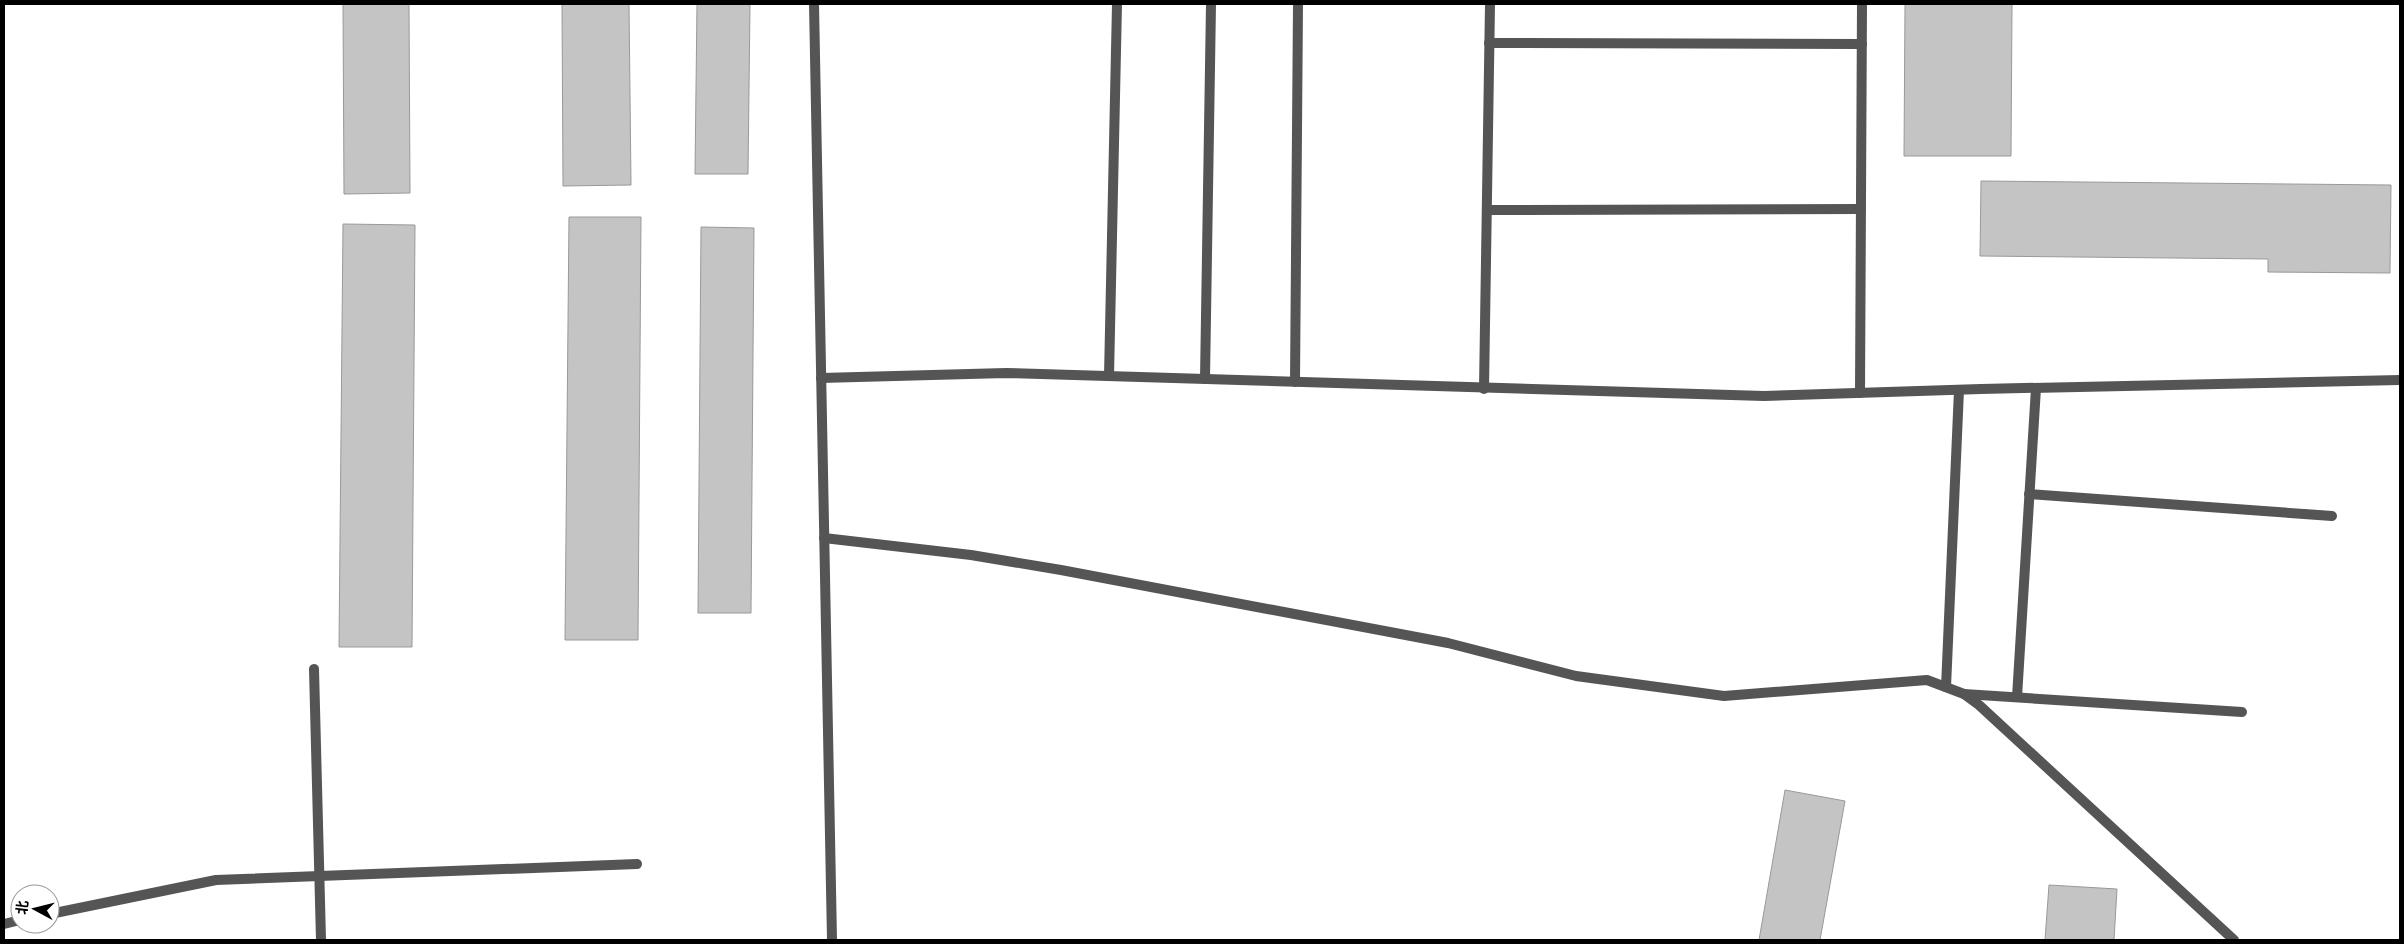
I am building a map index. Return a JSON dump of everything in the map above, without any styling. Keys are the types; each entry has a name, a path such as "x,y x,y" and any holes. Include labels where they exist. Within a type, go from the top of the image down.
{"street":[{"path":"814,4 832,940"},
{"path":"1110,376 1117,4"},
{"path":"1205,379 1211,4"},
{"path":"1295,382 1298,4"},
{"path":"1484,389 1490,4"},
{"path":"1860,393 1862,4"},
{"path":"1490,43 1862,44"},
{"path":"1487,210 1861,209"},
{"path":"821,378 1006,373 1764,396 2400,380"},
{"path":"2017,697 2036,388"},
{"path":"1946,687 1959,390"},
{"path":"2029,494 2332,516"},
{"path":"824,538 971,555 1061,570 1448,643 1576,676 1724,696 1927,680 1964,694 2242,712"},
{"path":"314,669 320,940"},
{"path":"1964,694 2234,940"},
{"path":"60,912 216,880 637,864"}],"building":[{"path":"343,4 409,4 410,193 344,194"},
{"path":"562,4 629,4 631,185 563,186"},
{"path":"697,4 750,4 748,174 695,174"},
{"path":"1905,4 2012,4 2011,156 1904,156"},
{"path":"1981,181 2391,185 2390,273 2268,272 2268,259 1980,256"},
{"path":"569,217 641,217 638,640 565,640"},
{"path":"343,224 415,225 412,647 339,647"},
{"path":"701,227 754,228 751,613 698,613"},
{"path":"1785,790 1845,801 1820,940 1759,940"},
{"path":"2049,885 2117,889 2114,940 2045,940"}]}
